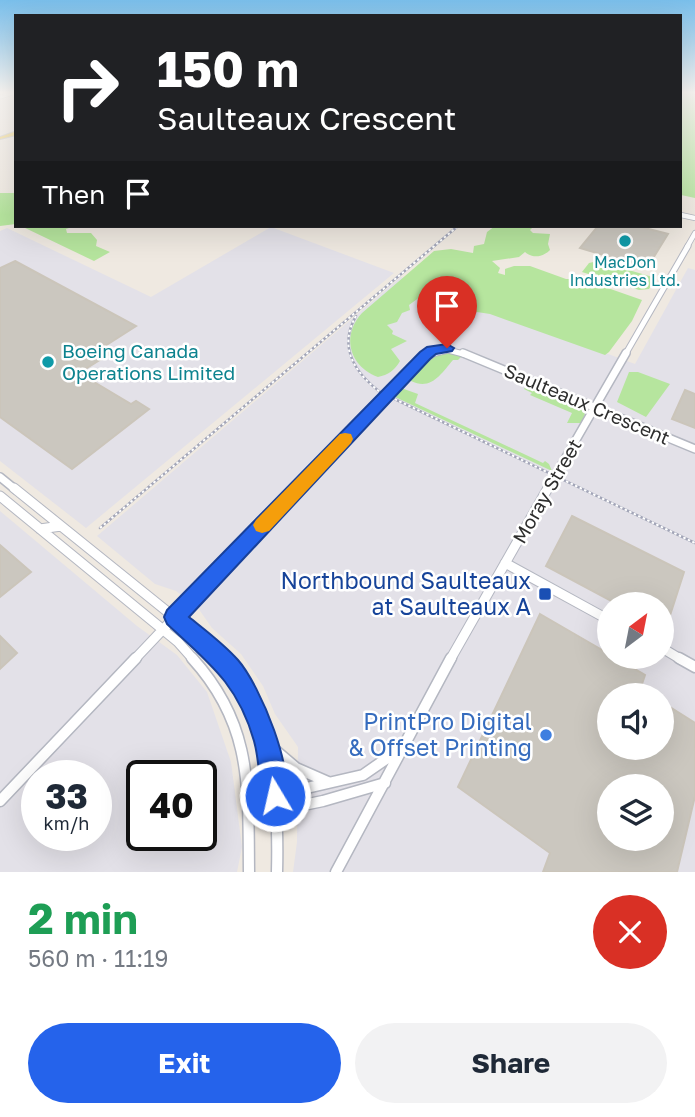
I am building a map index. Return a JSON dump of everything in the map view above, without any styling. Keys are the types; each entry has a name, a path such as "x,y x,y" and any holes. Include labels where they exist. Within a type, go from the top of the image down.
{"street":[{"name":"Moray Street","path":"336,872 505,563 695,233"},
{"name":"Saulteaux Crescent","path":"0,801 432,351 447,348 460,352 695,449"},
{"path":"0,477 174,617 230,667 251,699 267,743 277,811 276,872"},
{"path":"0,496 163,630 193,656 214,681 226,703 243,752 250,801 249,872"},
{"path":"40,529 61,526"},
{"path":"505,563 597,613"},
{"path":"674,655 695,667"},
{"path":"267,743 280,759 295,770 332,783"},
{"name":"Moray Street","path":"250,801 363,775 401,749"},
{"path":"250,816 385,783"}],"shaded area":[{"path":"7,228 151,297 269,228 394,273 86,528 0,461 0,231"},
{"path":"688,268 695,270 695,872 293,872 297,842 298,747 275,714 263,686 241,654 212,628 198,608 176,591 155,584 97,536 401,277 635,364"},
{"path":"0,511 137,626 177,655 207,692 231,762 242,847 237,872 0,872"}],"green space":[{"path":"682,133 695,133 695,198 682,195"},
{"path":"0,193 14,193 14,224 0,226"},
{"path":"25,228 69,228 66,229 67,233 91,233 97,240 96,246 110,252 94,261"},
{"path":"492,228 532,228 530,230 533,233 550,234 550,250 544,254 535,256 525,252 519,257 492,261 500,268 498,273 505,275 505,269 530,266 566,279 582,279 642,300 632,321 609,352 605,355 490,314 464,310 424,294 409,305 410,310 402,313 397,322 387,325 393,331 392,334 407,341 391,349 400,361 396,367 378,377 360,366 351,350 350,340 355,322 362,313 434,251 451,249 473,253 474,246 484,244 487,232"},
{"path":"598,261 656,278 649,289 639,290 582,272 589,263"},
{"path":"442,351 462,356 453,360 435,380 424,384 411,381 410,377 430,356"},
{"path":"629,372 638,372 670,384 646,417 617,402"},
{"path":"528,383 577,403 585,414 581,423 567,423 572,413 530,395 532,393 524,389"},
{"path":"401,388 418,394 415,403 543,463 545,461 552,471 393,396"}],"building":[{"name":"MacDon Industries Ltd.","path":"596,228 645,228 668,234 647,268 580,248"},
{"name":"Boeing Canada Operations Limited","path":"15,261 136,326 105,346 114,351 79,373 131,404 136,401 149,409 72,469 0,417 0,268"},
{"path":"685,390 695,394 695,428 672,419"},
{"path":"572,516 684,572 674,603 674,592 597,593 546,566"},
{"path":"0,545 31,572 0,597"},
{"name":"PrintPro Digital & Offset Printing","path":"540,614 597,647 597,669 635,669 645,675 642,683 597,683 597,760 674,760 674,710 695,723 695,796 677,872 543,872 550,853 458,787"},
{"path":"0,636 17,653 0,669"}],"railway":[{"path":"100,528 456,228"},
{"path":"356,316 348,338 352,358 363,376 380,392 695,543"}],"slow traffic":[{"path":"262,525 345,439"}],"place":[{"name":"MacDon Industries Ltd.","path":"625,241"},
{"name":"Boeing Canada Operations Limited","path":"48,362"},
{"name":"Northbound Saulteaux at Saulteaux A","path":"545,594"},
{"name":"PrintPro Digital & Offset Printing","path":"546,735"}],"route":[{"path":"275,796 267,743 251,699 230,667 217,653 174,617 425,356 432,351 447,348"}]}
